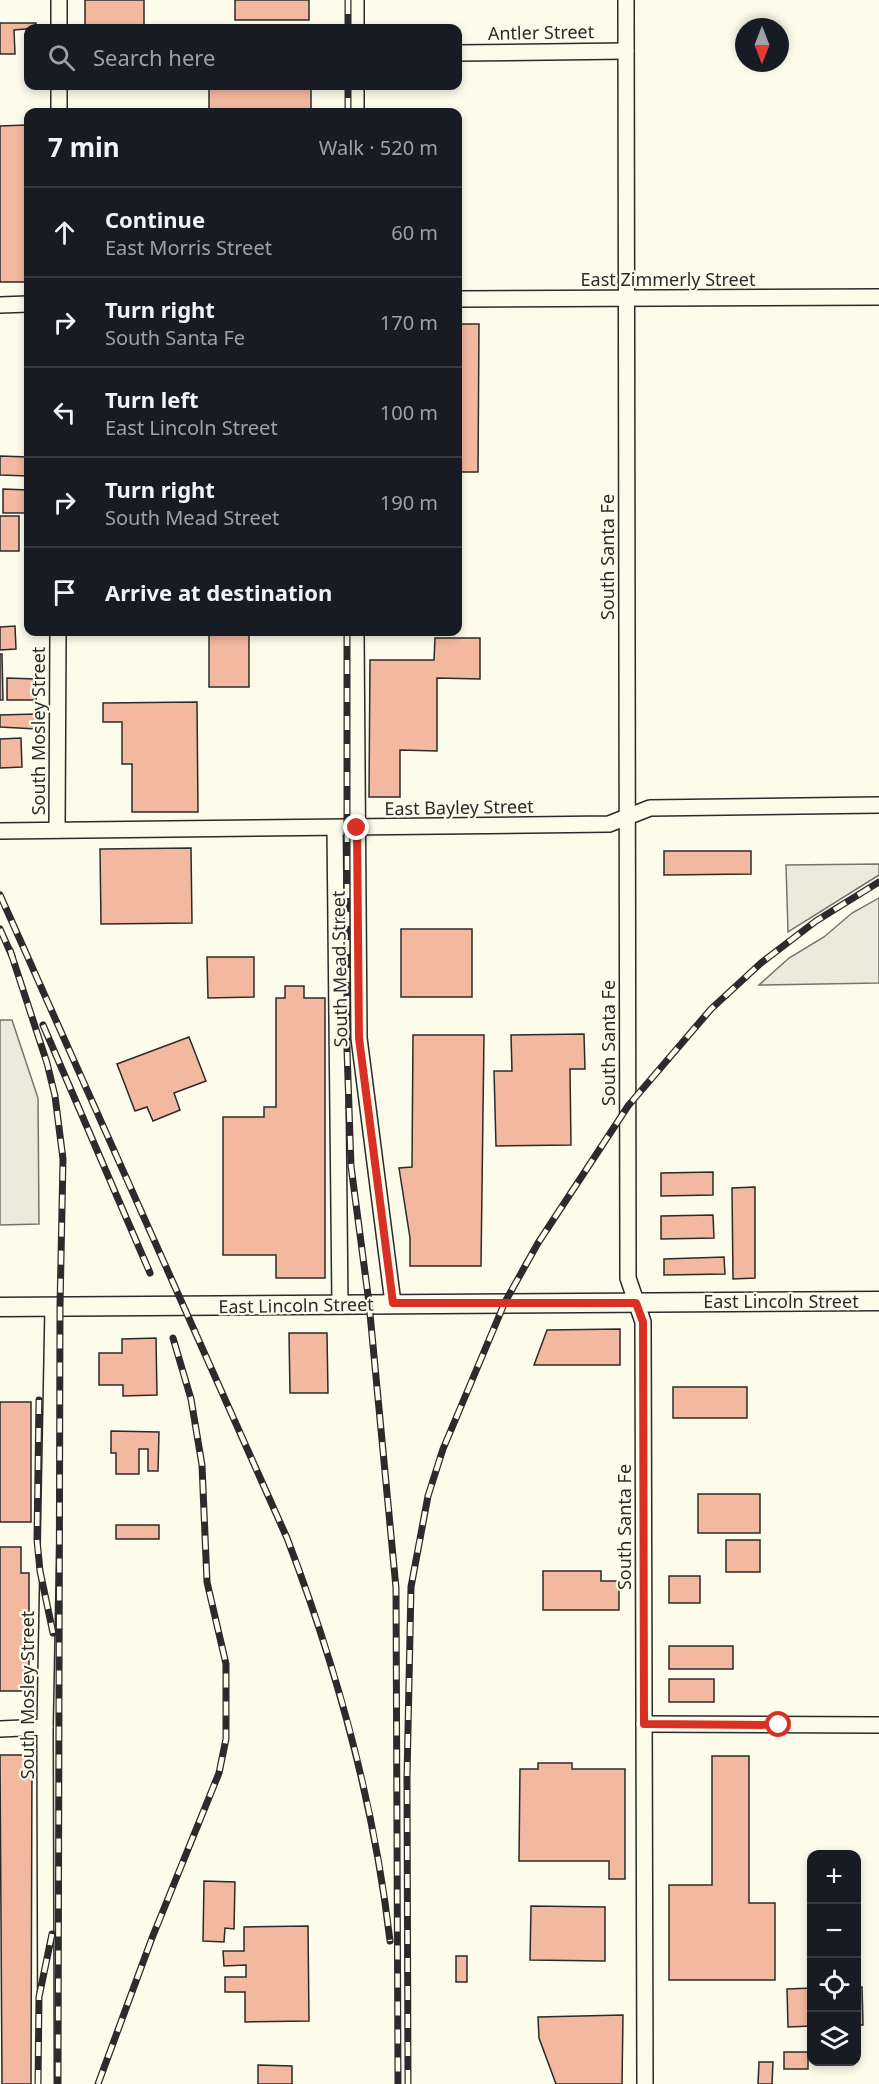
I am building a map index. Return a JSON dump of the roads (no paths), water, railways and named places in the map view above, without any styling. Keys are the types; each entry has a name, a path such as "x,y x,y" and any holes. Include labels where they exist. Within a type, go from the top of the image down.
{"street":[{"path":"59,0 59,24"},
{"path":"356,0 356,24"},
{"name":"South Santa Fe","path":"626,0 628,1278 643,1322 645,2084"},
{"name":"Antler Street","path":"462,53 626,51"},
{"path":"59,90 59,108"},
{"path":"356,90 356,108"},
{"name":"East Zimmerly Street","path":"462,299 879,297"},
{"path":"0,304 24,304"},
{"name":"South Mosley Street","path":"57,830 58,636"},
{"name":"South Mead Street","path":"356,636 359,1038 393,1303"},
{"name":"East Bayley Street","path":"0,831 609,825 650,808 879,805"},
{"name":"South Mead Street","path":"335,828 340,1306"},
{"name":"East Lincoln Street","path":"0,1307 879,1301"},
{"name":"South Mosley Street","path":"46,2084 45,1727 53,1307"},
{"path":"644,1724 879,1725"},
{"path":"0,1729 45,1727"}],"railway":[{"path":"348,0 348,24"},
{"path":"348,90 348,108"},
{"path":"347,636 347,1050 351,1166 369,1303 396,1588 398,2084"},
{"path":"408,2084 407,1777 411,1587 428,1496 443,1449 505,1302 538,1243 628,1106 711,1009 761,963 816,921 879,882"},
{"path":"0,895 287,1538 322,1637 351,1736 374,1837 390,1941"},
{"path":"0,929 12,956"},
{"path":"10,950 47,1063 55,1096 63,1159 60,1307 58,2084"},
{"path":"43,1025 150,1273"},
{"path":"98,2084 152,1938 219,1773 226,1739 226,1664 207,1582 202,1465 191,1399 173,1338"},
{"path":"39,1400 37,1540 40,1571 53,1633"},
{"path":"38,2084 39,1997 52,1934"}]}
